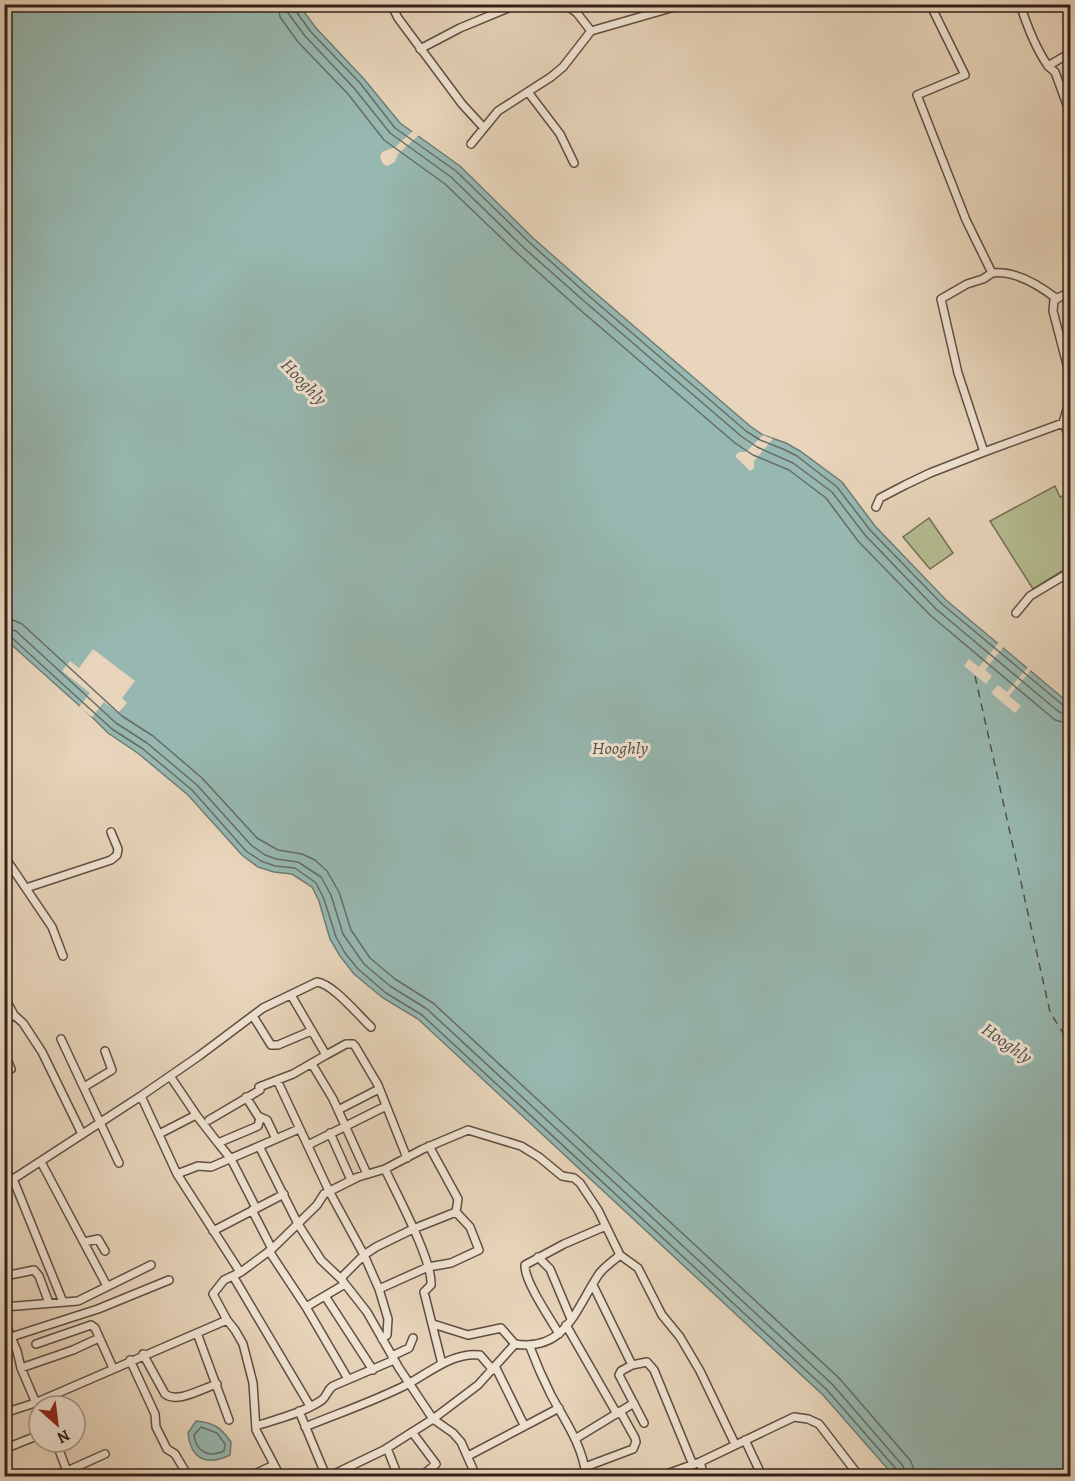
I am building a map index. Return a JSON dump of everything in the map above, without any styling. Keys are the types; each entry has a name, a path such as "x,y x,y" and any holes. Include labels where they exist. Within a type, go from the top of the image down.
{"street":[{"path":"391,4 420,49 462,104 484,128"},
{"path":"420,49 460,28 518,4"},
{"path":"471,144 498,111 563,67 591,31 685,4"},
{"path":"930,4 965,75 917,95 966,220 992,273"},
{"path":"1020,4 1032,37 1048,66 1055,72 1071,113"},
{"path":"571,6 591,31"},
{"path":"1048,66 1071,53"},
{"path":"528,92 560,134 574,162"},
{"path":"984,452 958,373 941,299 992,273 1004,272 1043,288 1057,299"},
{"path":"1071,292 1054,300 1053,311 1070,376 1069,402 1064,423 1071,437"},
{"path":"876,507 880,498 930,473 1064,423"},
{"path":"1016,613 1030,596 1071,572"},
{"path":"26,888 111,860 117,855 118,849 111,832"},
{"path":"4,856 52,927 63,956"},
{"path":"4,1185 141,1096 264,1008 317,982 324,982 371,1027"},
{"path":"291,995 326,1055"},
{"path":"4,996 14,1015 23,1023 42,1052 82,1134"},
{"path":"4,1021 14,1015"},
{"path":"253,1016 271,1045 278,1045 311,1031"},
{"path":"61,1039 119,1163"},
{"path":"209,1119 259,1089 312,1064 346,1044 353,1044 379,1089 407,1158"},
{"path":"4,1051 11,1069 4,1073"},
{"path":"84,1087 112,1070 105,1051"},
{"path":"312,1064 333,1099 368,1174"},
{"path":"170,1076 196,1115 231,1159 271,1250 348,1379"},
{"path":"277,1080 299,1130 364,1255 379,1289 388,1319 387,1335 382,1339"},
{"path":"338,1110 379,1089"},
{"path":"141,1096 177,1174 213,1231 310,1406"},
{"path":"246,1097 260,1118 267,1120 276,1139"},
{"path":"308,1145 386,1106"},
{"path":"159,1134 196,1115"},
{"path":"218,1143 255,1127 260,1118"},
{"path":"177,1174 198,1166 209,1167 299,1130"},
{"path":"280,1476 256,1426 253,1383 243,1344 213,1294 224,1280 271,1250 324,1194 351,1180 385,1169 429,1146 468,1130 521,1146 562,1176 574,1178 580,1183 606,1226 620,1255 638,1268 662,1315 680,1337 735,1444"},
{"path":"330,1133 351,1180"},
{"path":"259,1146 298,1224 321,1260 344,1282 367,1312 408,1383 433,1419 453,1433 468,1456 476,1476"},
{"path":"429,1146 458,1199 456,1212"},
{"path":"41,1162 107,1286"},
{"path":"385,1169 413,1228 428,1267 431,1285 424,1292 442,1364"},
{"path":"14,1179 63,1302"},
{"path":"213,1231 284,1194"},
{"path":"344,1282 343,1276 364,1255 413,1228 456,1212"},
{"path":"379,1289 428,1267 451,1263 479,1250 470,1227 456,1212"},
{"path":"559,1334 525,1271 525,1265 606,1226"},
{"path":"84,1242 98,1239 105,1251"},
{"path":"433,1324 468,1335 501,1328 515,1344 530,1347 549,1341 559,1334 569,1322 600,1273 620,1255"},
{"path":"538,1257 550,1269 569,1322 636,1442 633,1449 585,1467"},
{"path":"4,1307 85,1298 151,1265"},
{"path":"4,1273 10,1275 34,1270 39,1276 49,1303"},
{"path":"11,1337 108,1305 169,1280"},
{"path":"306,1307 344,1282"},
{"path":"594,1285 632,1365"},
{"path":"325,1296 373,1370"},
{"path":"61,1394 143,1354 227,1320"},
{"path":"5,1322 32,1394"},
{"path":"36,1344 91,1325 95,1328 112,1368"},
{"path":"197,1333 229,1420"},
{"path":"21,1368 73,1350 99,1338"},
{"path":"256,1426 299,1411 323,1399 329,1388 373,1370 410,1348 413,1338"},
{"path":"299,1411 328,1476 387,1448 433,1419 478,1385 515,1344"},
{"path":"530,1347 537,1366 575,1439 586,1476"},
{"path":"143,1354 169,1398 177,1398 217,1384"},
{"path":"305,1426 408,1383 442,1364 475,1354 480,1355 494,1368 524,1425"},
{"path":"130,1360 153,1411 156,1427 167,1449 174,1454 188,1476"},
{"path":"645,1423 619,1375 621,1371 632,1365 647,1362 654,1370 704,1476"},
{"path":"575,1439 634,1403"},
{"path":"4,1413 27,1408"},
{"path":"468,1456 559,1408"},
{"path":"661,1476 697,1464 794,1417 808,1419 819,1424 859,1476"},
{"path":"412,1432 436,1464 425,1473 428,1476"},
{"path":"4,1449 27,1440"},
{"path":"745,1440 762,1476"},
{"path":"387,1448 398,1476"},
{"path":"61,1454 67,1471"},
{"path":"52,1476 105,1454"},
{"path":"250,1476 274,1465"},
{"path":"847,1476 853,1470"}],"green space":[{"path":"1055,486 1060,497 1067,494 1070,502 1070,566 1033,589 990,521"},
{"path":"929,518 953,553 930,569 903,537"}],"water":[{"name":"Hooghly","path":"4,5 299,5 316,28 364,79 400,123 460,166 533,238 750,426 763,435 800,451 842,482 875,526 946,600 1070,704 1070,1476 894,1476 823,1395 418,1019 383,998 354,974 330,939 319,901 312,887 292,874 258,867 242,855 188,795 139,754 108,733 5,639"},
{"path":"196,1421 213,1425 224,1433 231,1442 230,1455 207,1460 197,1455 188,1433"}],"pier":[{"path":"414,130 420,134 398,154 395,162 387,166 383,164 380,157 382,152 395,147"},
{"path":"763,435 773,439 754,461 754,468 750,471 735,456 739,452 746,452"},
{"path":"1000,641 1005,645 985,670 992,676 986,684 964,666 969,659 979,667"},
{"path":"93,649 135,681 122,698 127,703 118,713 104,702 92,717 79,707 90,693 62,671 70,661 79,668"},
{"path":"1028,667 1031,670 1009,696 1021,706 1015,713 991,693 998,685 1007,692"}],"ferry route":[{"path":"975,676 1050,1012 1070,1044"}]}
